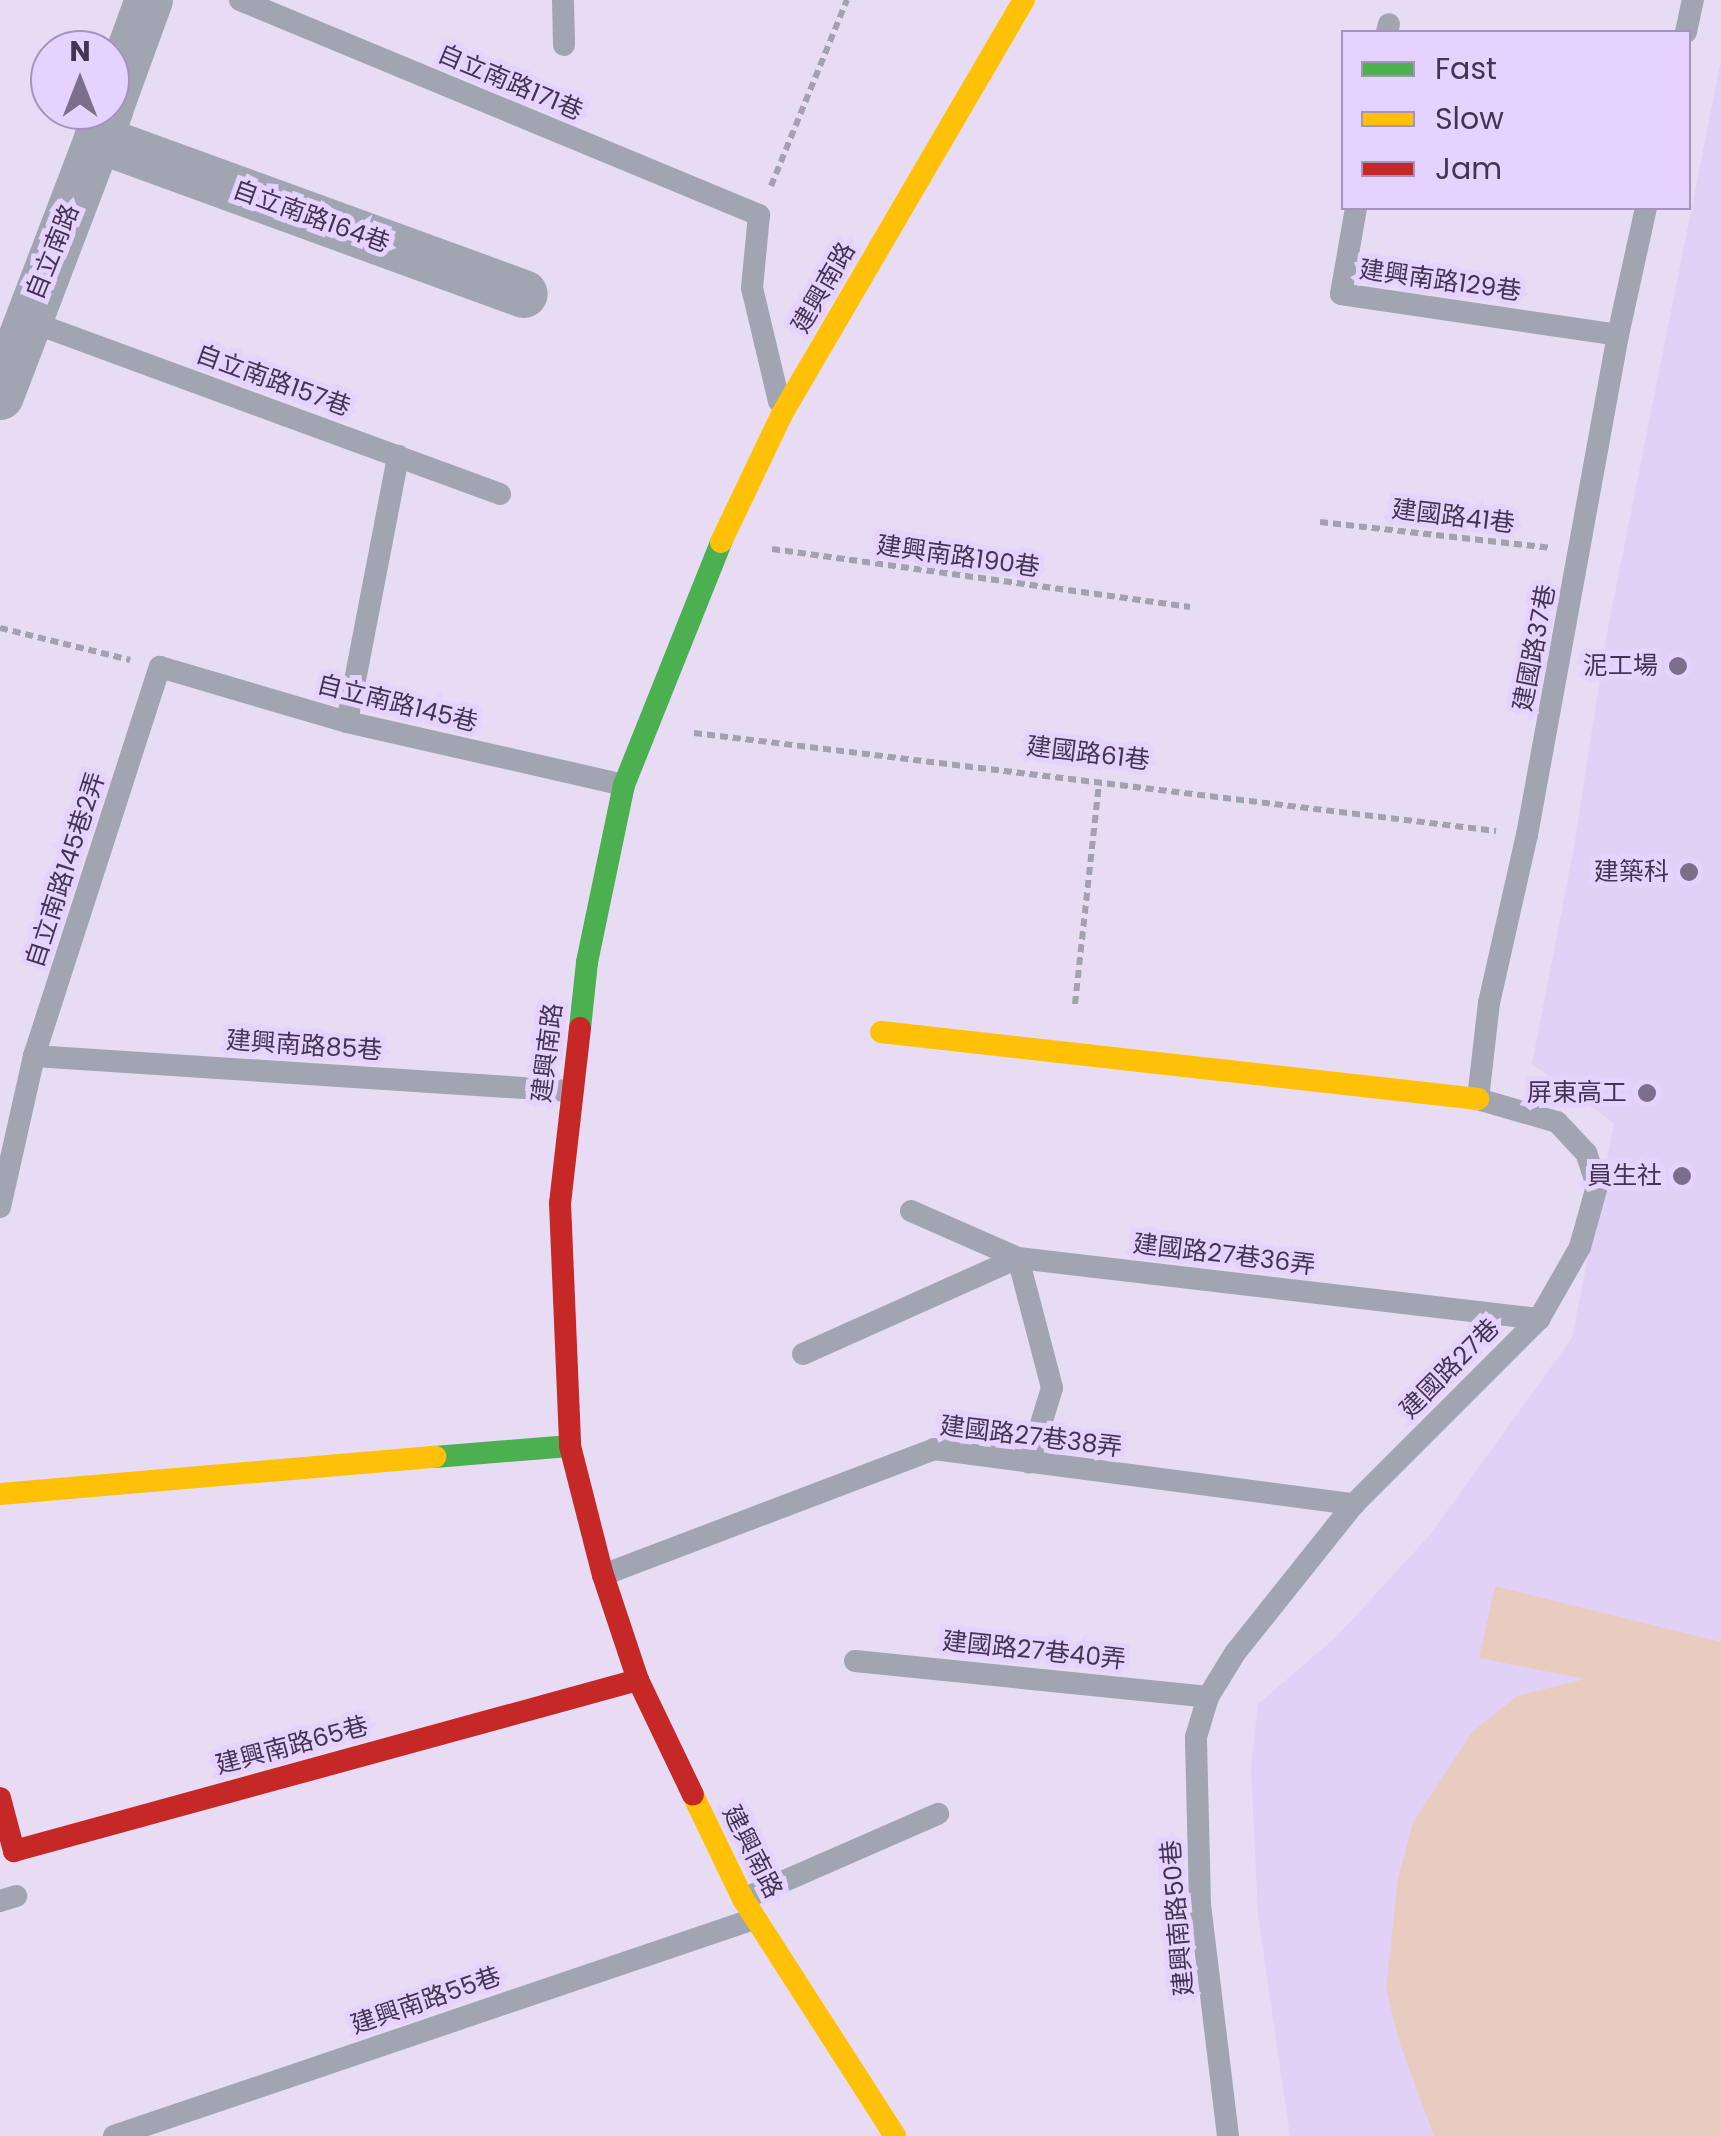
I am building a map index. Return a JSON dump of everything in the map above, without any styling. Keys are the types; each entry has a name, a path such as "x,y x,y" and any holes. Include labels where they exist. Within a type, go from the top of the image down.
{"street":[{"name":"自立南路","path":"130,53 149,0"},
{"name":"建興南路","path":"895,2136 749,1909 638,1680 603,1575 570,1446 560,1203 587,962 624,786 644,726 722,542 782,414 1024,0"},
{"name":"自立南路164巷","path":"130,129 524,294"},
{"name":"自立南路","path":"0,396 102,130"},
{"path":"881,1032 1478,1099"},
{"path":"0,1494 570,1446"},
{"name":"建興南路65巷","path":"0,1798 14,1851 638,1680"}],"lane":[{"name":"自立南路171巷","path":"240,0 759,215"},
{"path":"563,0 564,45"},
{"path":"1686,30 1693,0"},
{"name":"建興南路129巷","path":"1356,210 1341,294 1618,335"},
{"name":"建國路37巷","path":"1478,1099 1488,1003 1527,835 1582,552 1618,335 1646,210"},
{"path":"759,215 752,288 782,414"},
{"name":"自立南路157巷","path":"26,320 500,494"},
{"path":"347,722 398,456"},
{"name":"自立南路145巷","path":"160,668 347,722 624,786"},
{"name":"自立南路145巷2弄","path":"0,1207 34,1056 160,668"},
{"name":"建興南路85巷","path":"34,1056 570,1091"},
{"name":"建國路27巷","path":"1208,1696 1235,1652 1354,1504 1539,1319 1580,1247 1597,1186 1586,1153 1557,1122 1478,1099"},
{"name":"建國路27巷36弄","path":"911,1211 1018,1258 1539,1319"},
{"path":"803,1354 1018,1258 1052,1388 1030,1463"},
{"name":"建國路27巷38弄","path":"603,1575 934,1448 1354,1504"},
{"name":"建國路27巷40弄","path":"855,1661 1208,1696"},
{"name":"建興南路50巷","path":"1208,1696 1196,1737 1200,1904 1228,2136"},
{"name":"建興南路55巷","path":"114,2136 749,1909 938,1814"}],"path":[{"path":"759,215 847,0"},
{"name":"建國路41巷","path":"1320,522 1582,552"},
{"name":"建興南路190巷","path":"722,542 1011,586 1190,607"},
{"path":"0,628 160,668"},
{"name":"建國路61巷","path":"644,726 1527,835"},
{"path":"1070,1051 1099,782"}],"shaded area":[{"name":"屏東高工","path":"1721,60 1721,2136 1290,2136 1258,1916 1251,1767 1258,1704 1336,1637 1429,1536 1572,1338 1614,1123 1532,1064 1574,847 1607,633"},
{"path":"1495,1586 1721,1642 1721,2136 1434,2136 1400,2044 1386,1989 1398,1879 1413,1822 1473,1731 1517,1696 1585,1679 1479,1658"}],"traffic: fast":[{"path":"580,1028 587,962 624,785 721,542"},
{"path":"435,1457 570,1446"}],"traffic: slow":[{"path":"721,542 782,414 1024,0"},
{"path":"881,1032 1478,1099"},
{"path":"0,1494 435,1457"},
{"path":"693,1795 743,1899 895,2136"}],"traffic: jam":[{"path":"580,1028 560,1203 570,1446 603,1575 638,1680 693,1795"},
{"path":"0,1798 14,1851 638,1680"}],"place":[{"name":"泥工場","path":"1678,666"},
{"name":"建築科","path":"1689,872"},
{"name":"屏東高工","path":"1647,1093"},
{"name":"員生社","path":"1682,1176"}]}
